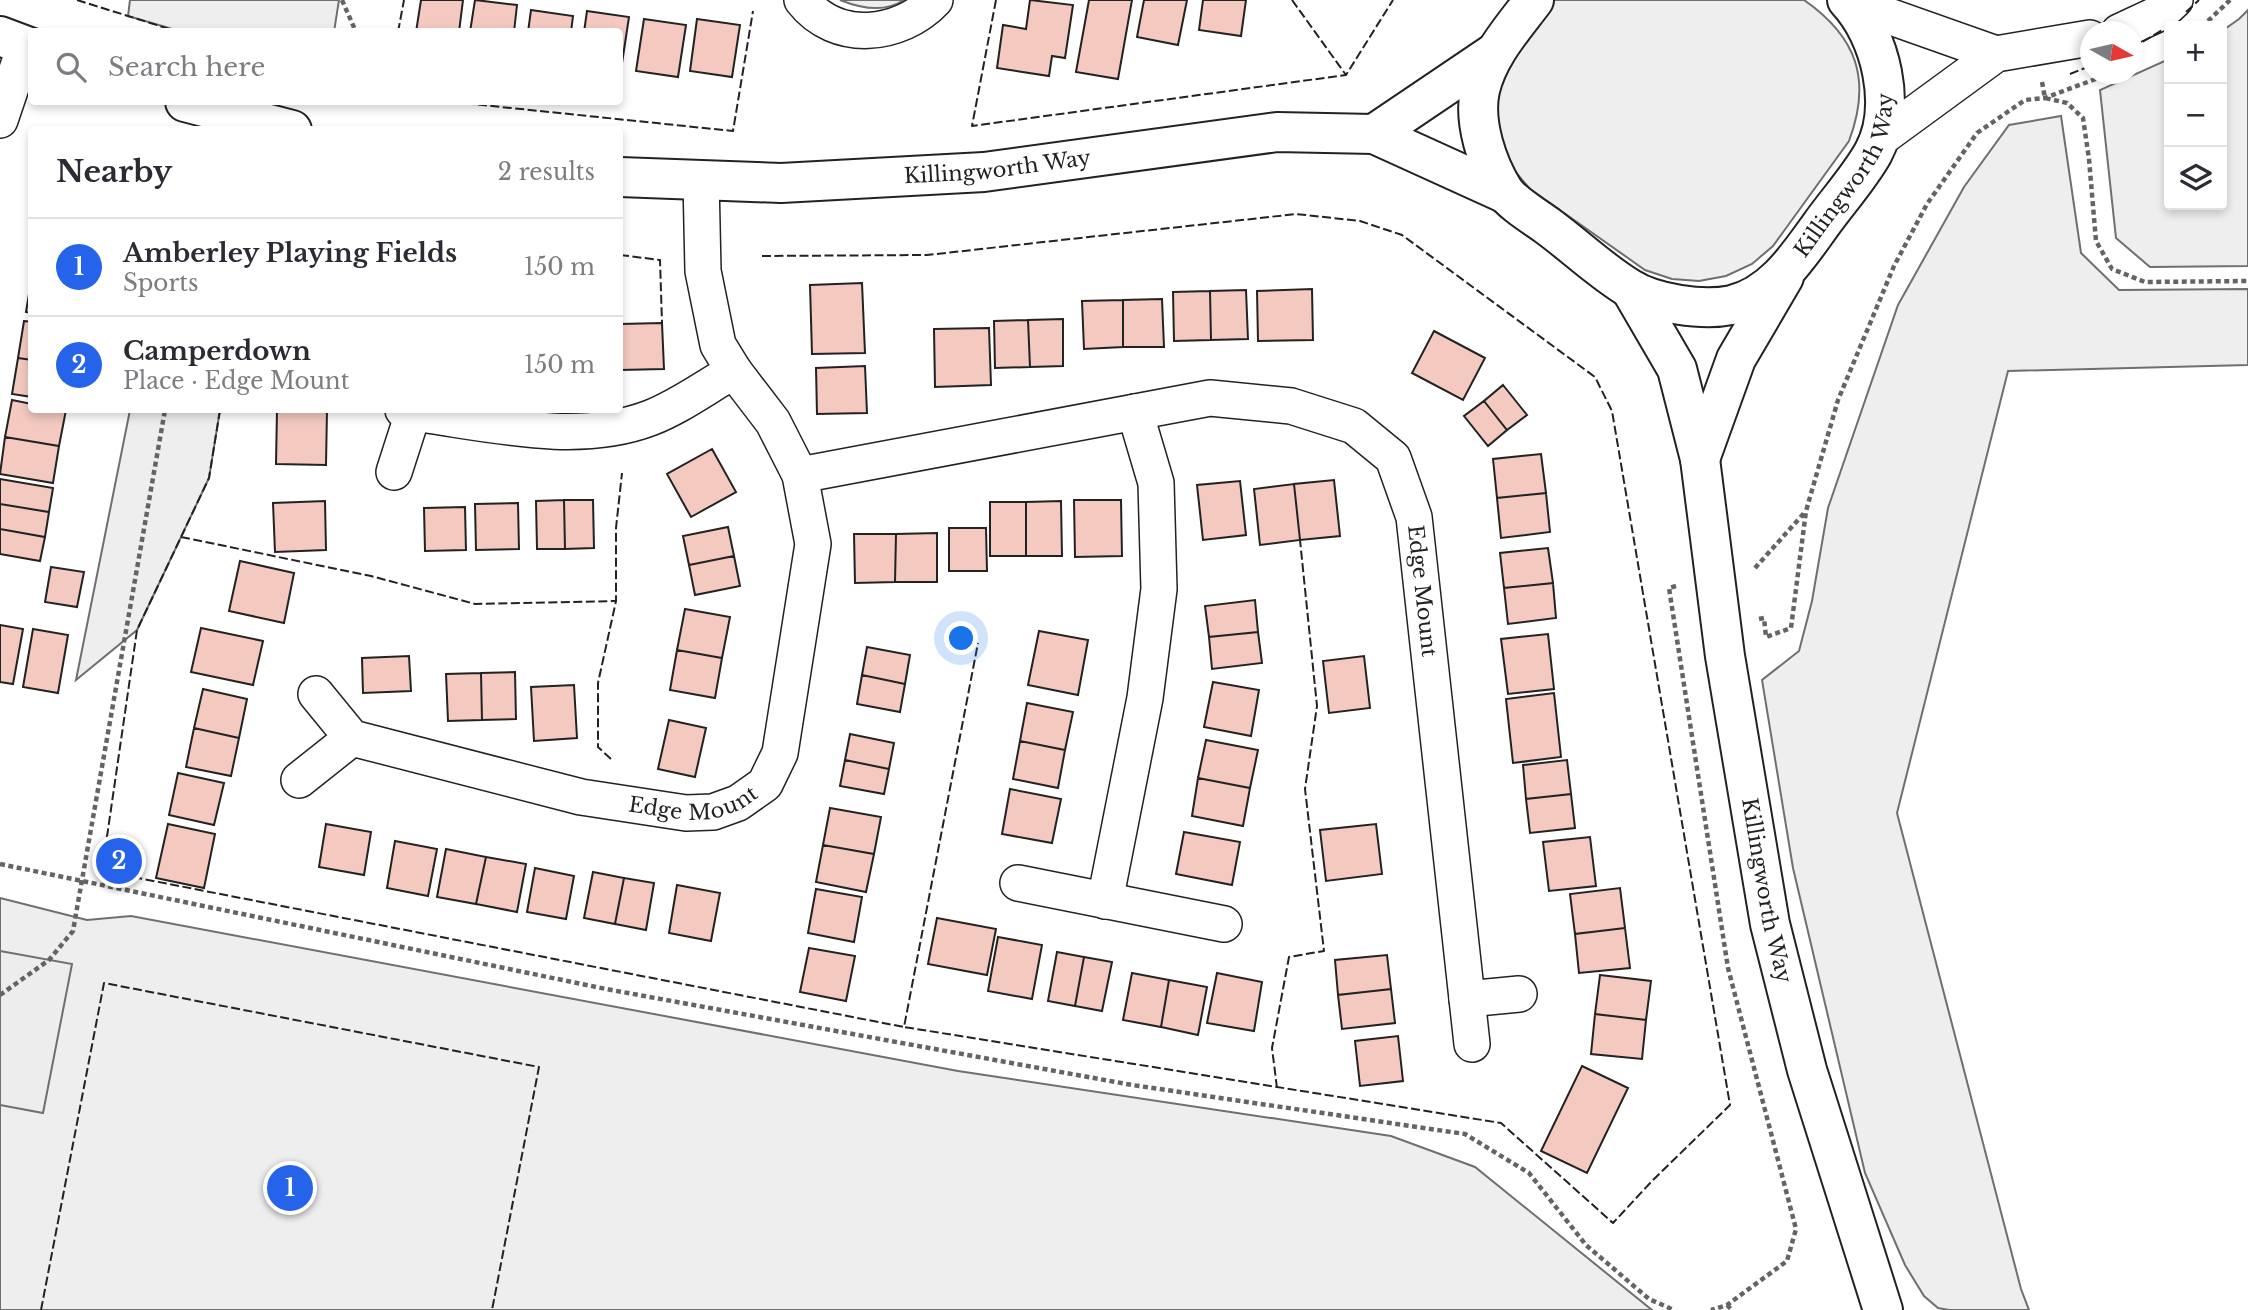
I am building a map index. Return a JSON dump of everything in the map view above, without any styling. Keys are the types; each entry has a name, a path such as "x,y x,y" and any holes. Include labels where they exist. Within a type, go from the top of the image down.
{"main road":[{"name":"Killingworth Way","path":"1506,194 1489,160 1480,125 1480,91 1494,53 1534,0"},
{"name":"Killingworth Way","path":"1700,459 1736,359 1788,270 1873,152 1877,141 1882,124 1882,65 1870,31 1848,1"},
{"name":"Killingworth Way","path":"1374,134 1494,53"},
{"path":"196,105 277,126"},
{"name":"Killingworth Way","path":"623,177 781,183 984,172 1277,132 1374,134 1506,194 1631,290 1667,303 1705,307 1733,304 1762,291 1788,270"},
{"name":"Killingworth Way","path":"1631,290 1677,369 1700,459 1721,623 1770,924 1807,1070 1883,1310"}],"street":[{"path":"802,0 825,20 842,27 872,32 908,22 924,12 935,0"},
{"path":"2143,21 2162,12 2175,0"},
{"path":"1848,1 1996,54"},
{"path":"1877,141 1996,54 2080,40"},
{"path":"0,120 19,43"},
{"name":"Edge Mount","path":"352,738 581,797 686,813 713,812 738,803 765,784 780,753 813,544 800,475 773,422 718,345 703,271 701,180"},
{"path":"423,413 561,432 619,427 652,417 734,371"},
{"name":"Edge Mount","path":"800,475 1210,398 1291,406 1354,426 1393,458 1414,517 1472,1044"},
{"path":"1105,901 1145,698 1159,589 1156,483 1135,412"},
{"path":"394,471 408,413"},
{"path":"299,780 352,738 316,694"},
{"path":"1018,883 1224,924"},
{"path":"1467,999 1519,994"}],"path":[{"path":"342,0 354,28"},
{"path":"2206,21 2230,0"},
{"path":"2035,47 2045,98"},
{"path":"1711,1310 1727,1305 1787,1261 1796,1229 1728,968 1675,629 1764,618 1766,637 1791,628 1806,511 1838,400 1894,266 1927,204 1977,132 2025,100 2045,98 2082,84"},
{"path":"2045,98 2067,103 2083,118 2096,241 2112,269 2145,282 2248,281"},
{"path":"0,995 49,960 73,930 164,413"},
{"path":"0,864 606,989 1132,1085 1465,1134 1529,1173 1586,1245 1649,1299 1674,1310"},
{"path":"1727,1305 1732,1310"}],"shaded area":[{"path":"130,0 339,0 335,28 169,28 128,16"},
{"path":"840,0 904,0 889,7 872,8"},
{"path":"1552,0 1804,0 1837,29 1848,45 1859,79 1856,119 1849,141 1773,246 1752,264 1726,276 1699,281 1672,279 1645,270 1530,189 1512,168 1500,143 1495,115 1497,88 1507,62"},
{"path":"2248,10 2248,266 2150,267 2116,238 2100,90 2113,84 2143,84 2143,71 2164,61 2164,210 2227,210 2227,27"},
{"path":"2061,116 2081,253 2119,290 2248,289 2248,365 2008,371 1897,813 2021,1289 2029,1310 1949,1310 1938,1308 1924,1296 1905,1265 1865,1173 1793,868 1762,680 1799,651 1812,601 1828,508 1898,305 1964,187 2009,125"},
{"path":"129,413 220,413 209,478 137,630 76,680"},
{"path":"0,898 87,920 131,916 958,1071 1391,1136 1475,1167 1652,1310 0,1310"},
{"path":"0,951 72,964 43,1113 0,1105"}],"building":[{"path":"421,0 463,0 460,28 417,28"},
{"path":"475,0 517,5 514,28 471,28"},
{"path":"1030,0 1073,5 1065,58 1052,56 1049,76 997,68 1003,25 1026,29"},
{"path":"1089,0 1132,0 1118,79 1076,72"},
{"path":"1144,0 1187,0 1178,45 1137,37"},
{"path":"1203,0 1246,0 1241,36 1199,30"},
{"path":"531,10 573,16 572,28 529,28"},
{"path":"587,11 629,17 623,57 623,28 585,28"},
{"path":"644,19 686,25 678,77 636,71"},
{"path":"697,19 740,25 732,77 690,71"},
{"path":"862,283 865,353 812,354 810,285"},
{"path":"1312,289 1313,340 1258,341 1257,291"},
{"path":"1246,290 1248,339 1211,340 1210,291"},
{"path":"1210,291 1211,340 1174,341 1173,292"},
{"path":"1162,299 1164,347 1123,347 1123,300"},
{"path":"1123,300 1123,347 1084,349 1082,301"},
{"path":"1063,319 1063,366 1030,367 1028,320"},
{"path":"1028,320 1030,367 995,368 994,321"},
{"path":"24,321 28,322 28,359 18,358"},
{"path":"662,323 664,369 623,370 623,324"},
{"path":"989,328 991,385 935,387 934,329"},
{"path":"1434,331 1485,358 1463,400 1412,373"},
{"path":"18,358 28,359 28,396 12,394"},
{"path":"865,366 867,413 817,414 816,368"},
{"path":"1503,385 1527,415 1507,430 1484,401"},
{"path":"12,400 28,403 28,413 65,413 59,446 5,437"},
{"path":"1484,401 1507,430 1488,446 1464,416"},
{"path":"277,413 327,413 326,465 276,464"},
{"path":"5,437 59,446 53,483 0,474"},
{"path":"712,449 736,492 691,517 667,474"},
{"path":"1541,454 1546,493 1497,498 1493,459"},
{"path":"0,479 53,488 49,512 0,504"},
{"path":"1334,480 1340,536 1300,540 1294,484"},
{"path":"1240,481 1246,535 1203,540 1197,485"},
{"path":"1294,484 1300,540 1260,545 1254,489"},
{"path":"1546,493 1550,532 1501,538 1497,498"},
{"path":"564,500 565,549 537,549 536,501"},
{"path":"564,500 593,500 594,548 565,549"},
{"path":"1074,500 1121,500 1122,556 1075,557"},
{"path":"325,501 326,550 275,552 273,503"},
{"path":"1061,501 1062,556 1026,556 1026,502"},
{"path":"990,502 1026,502 1026,556 990,556"},
{"path":"518,503 519,549 476,550 475,504"},
{"path":"0,504 49,512 45,537 0,529"},
{"path":"465,507 466,550 425,551 424,508"},
{"path":"728,527 734,556 689,565 683,536"},
{"path":"949,528 986,528 987,571 949,571"},
{"path":"0,529 45,537 40,561 0,554"},
{"path":"937,533 937,582 895,582 896,534"},
{"path":"854,534 896,534 895,582 855,583"},
{"path":"1548,548 1553,583 1504,588 1500,553"},
{"path":"734,556 740,586 695,595 689,565"},
{"path":"240,561 294,573 284,623 229,611"},
{"path":"51,567 84,572 77,607 45,602"},
{"path":"1553,583 1556,618 1508,624 1504,588"},
{"path":"1255,600 1258,632 1209,637 1205,606"},
{"path":"685,609 730,617 722,658 677,650"},
{"path":"0,625 23,629 13,684 0,682"},
{"path":"201,628 263,641 253,685 191,672"},
{"path":"33,629 68,635 58,693 23,687"},
{"path":"1039,631 1088,640 1078,695 1028,685"},
{"path":"1258,632 1262,663 1212,669 1209,637"},
{"path":"1548,634 1554,689 1508,694 1501,639"},
{"path":"867,647 910,655 905,684 862,675"},
{"path":"677,650 722,658 715,698 670,690"},
{"path":"409,656 411,691 363,693 362,658"},
{"path":"1364,656 1370,708 1329,713 1323,661"},
{"path":"515,672 516,719 482,720 481,673"},
{"path":"481,673 482,720 448,721 446,674"},
{"path":"862,675 905,684 900,712 857,704"},
{"path":"1213,682 1259,690 1251,736 1204,727"},
{"path":"574,685 577,738 534,741 531,687"},
{"path":"203,689 247,699 239,738 194,728"},
{"path":"1554,693 1561,757 1513,763 1506,699"},
{"path":"1027,703 1073,712 1065,750 1020,741"},
{"path":"669,720 706,728 695,777 658,769"},
{"path":"194,728 239,738 231,776 186,767"},
{"path":"850,734 894,743 889,769 845,760"},
{"path":"1206,740 1258,750 1250,788 1198,778"},
{"path":"1020,741 1065,750 1058,788 1013,779"},
{"path":"845,760 889,769 884,794 840,786"},
{"path":"1567,760 1571,794 1526,799 1523,765"},
{"path":"178,773 224,783 214,825 169,815"},
{"path":"1198,778 1250,788 1243,826 1192,816"},
{"path":"1010,789 1061,799 1052,843 1002,834"},
{"path":"1571,794 1575,828 1530,833 1526,799"},
{"path":"830,808 881,817 874,854 823,845"},
{"path":"168,824 215,834 204,888 156,878"},
{"path":"326,824 371,832 364,875 319,867"},
{"path":"1376,824 1382,874 1326,881 1320,830"},
{"path":"1184,832 1240,842 1232,885 1176,874"},
{"path":"1590,837 1596,886 1549,891 1543,842"},
{"path":"395,841 437,849 428,896 387,888"},
{"path":"823,845 874,854 866,892 816,882"},
{"path":"446,849 486,857 476,904 437,897"},
{"path":"486,857 526,864 517,912 476,904"},
{"path":"535,868 574,876 566,919 527,912"},
{"path":"593,872 624,878 615,924 584,918"},
{"path":"624,878 654,883 646,930 615,924"},
{"path":"677,885 720,893 711,941 669,933"},
{"path":"1620,888 1625,928 1575,934 1570,894"},
{"path":"816,889 862,897 854,942 808,933"},
{"path":"937,918 996,929 987,975 928,964"},
{"path":"1625,928 1630,968 1579,973 1575,934"},
{"path":"998,937 1042,945 1032,999 988,991"},
{"path":"809,948 855,956 846,1001 800,992"},
{"path":"1057,952 1084,957 1075,1006 1048,1001"},
{"path":"1387,955 1391,989 1338,995 1335,960"},
{"path":"1084,957 1112,962 1102,1011 1075,1006"},
{"path":"1132,973 1169,980 1161,1027 1123,1020"},
{"path":"1217,973 1262,982 1254,1031 1207,1023"},
{"path":"1600,975 1651,981 1646,1020 1595,1014"},
{"path":"1169,980 1207,987 1198,1035 1161,1027"},
{"path":"1391,989 1395,1023 1342,1029 1338,995"},
{"path":"1595,1014 1646,1020 1642,1059 1591,1054"},
{"path":"1398,1036 1403,1081 1360,1086 1355,1041"},
{"path":"1582,1066 1628,1088 1587,1173 1541,1151"}],"fence":[{"path":"77,0 166,28"},
{"path":"399,28 404,0"},
{"path":"996,0 972,126 1346,75 1393,0"},
{"path":"1292,0 1346,75"},
{"path":"2186,12 2199,0"},
{"path":"482,105 733,131 753,11"},
{"path":"2143,41 2164,29"},
{"path":"2070,74 2080,70"},
{"path":"762,256 927,255 1296,214 1360,221 1402,235 1595,377 1612,411 1730,1105 1613,1223 1501,1123 904,1027 978,643"},
{"path":"623,255 660,260 662,323"},
{"path":"220,413 209,478 137,630 102,871 904,1027"},
{"path":"611,759 598,747 598,683 616,601 616,528 622,473"},
{"path":"181,537 371,576 475,604 616,601"},
{"path":"1277,1088 1272,1048 1289,957 1324,951 1305,789 1317,706 1300,540"},
{"path":"41,1310 104,983 539,1067 492,1310"}],"place":[{"name":"Camperdown","path":"119,861"},
{"name":"Amberley Playing Fields","path":"290,1188"}]}
